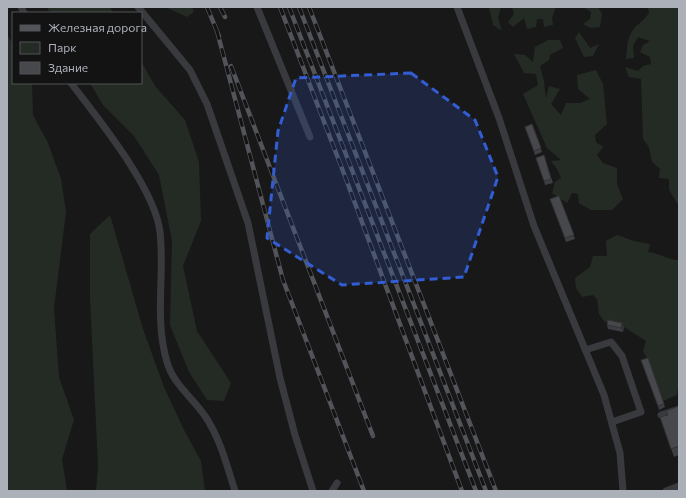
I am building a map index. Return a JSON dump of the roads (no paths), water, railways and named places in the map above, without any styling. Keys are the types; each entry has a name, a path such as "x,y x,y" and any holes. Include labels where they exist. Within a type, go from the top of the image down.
{"lane":[{"path":"138,7 190,70 212,119 248,224 280,378 295,435 313,491"},
{"path":"257,7 310,137"},
{"path":"457,7 499,118 534,226 604,395 620,453 623,491"},
{"path":"71,84 101,123 150,198 160,230 163,266 160,307 162,339 167,363 179,387 205,416 220,444 235,491"},
{"path":"585,350 611,342 622,356 641,412 612,422"},
{"path":"661,415 679,409"},
{"path":"332,491 337,483"},
{"path":"666,491 679,486"}],"railway":[{"path":"207,7 219,36"},
{"path":"220,7 225,17"},
{"path":"280,7 346,179 462,491"},
{"path":"289,7 476,491"},
{"path":"299,7 486,491"},
{"path":"309,7 496,491"},
{"path":"217,31 283,280 364,491"},
{"path":"231,66 373,436"}]}
